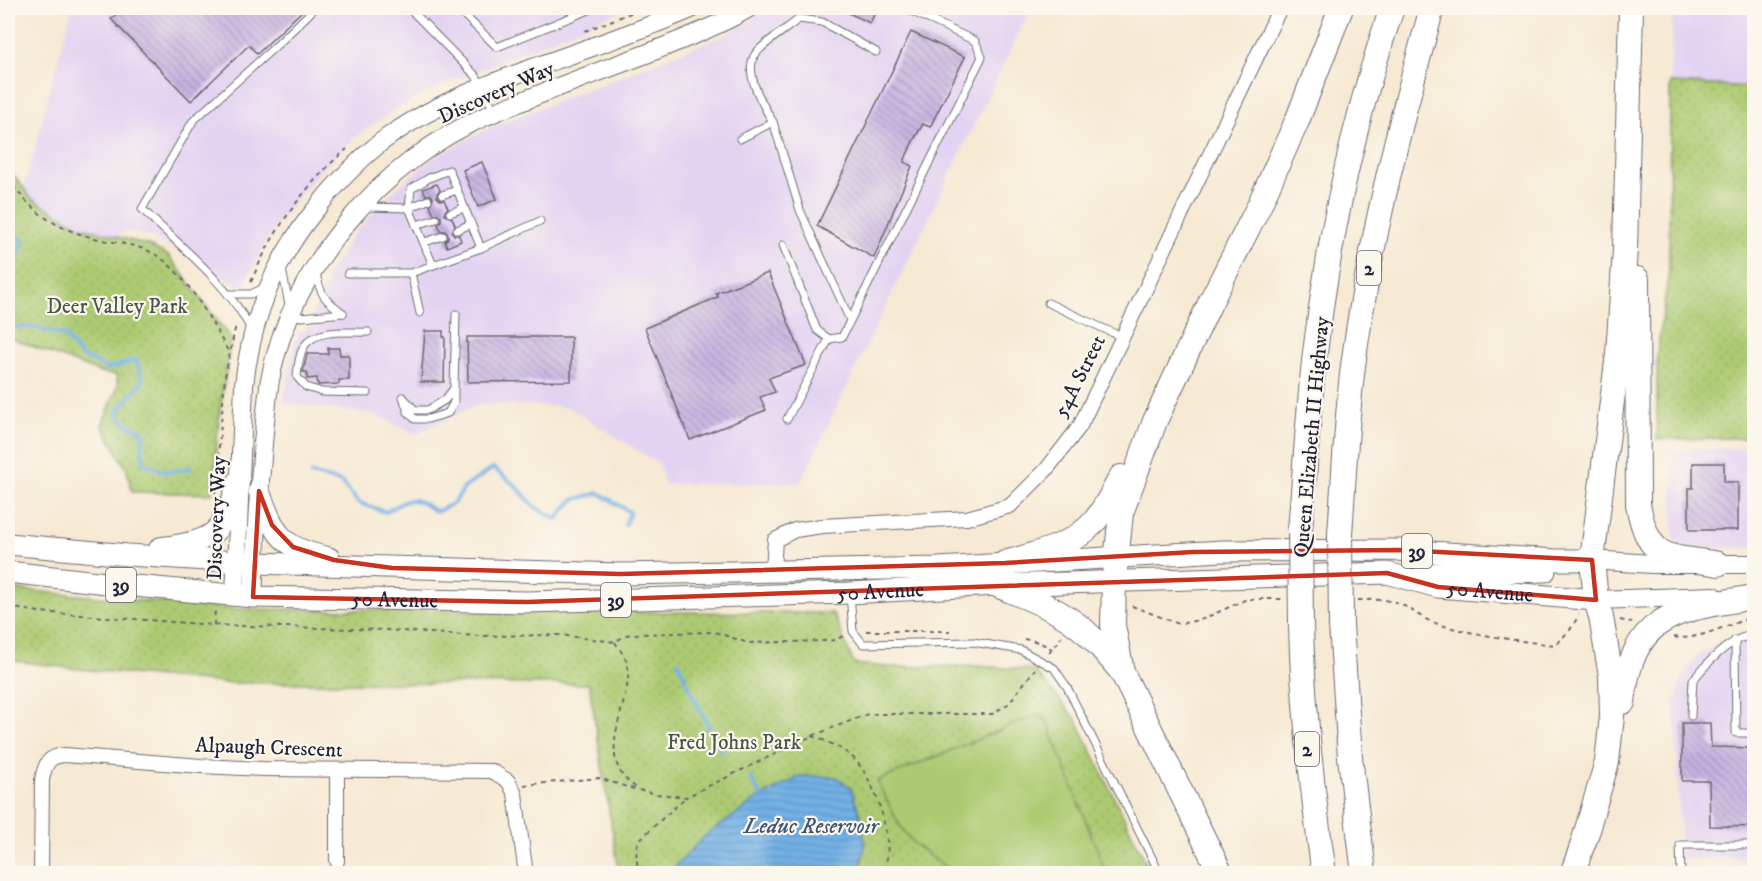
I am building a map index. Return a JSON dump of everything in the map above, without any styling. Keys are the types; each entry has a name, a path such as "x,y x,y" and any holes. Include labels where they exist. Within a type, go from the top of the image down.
{"highway":[{"path":"1122,672 1113,625 1114,581 1121,513 1155,421 1210,303 1258,208 1294,128 1341,8"},
{"name":"Queen Elizabeth II Highway","path":"1324,873 1308,749 1302,679 1300,530 1315,355 1327,269 1343,184 1392,8"},
{"name":"Queen Elizabeth II Highway","path":"1364,873 1350,757 1341,625 1340,534 1353,367 1383,194 1432,8"},
{"path":"1583,843 1607,762 1613,695 1592,561 1612,406 1625,250 1632,8"},
{"path":"1632,8 1637,101 1638,504 1642,525 1649,541 1660,553 1718,564"},
{"path":"1155,421 1093,523 1065,543 1001,574 1073,622 1101,647 1122,672 1135,694 1221,873"},
{"path":"1572,873 1615,754 1621,725 1626,673 1645,636 1665,618 1678,612 1755,596"}],"main road":[{"path":"128,555 204,539 219,529 227,516 239,480"},
{"path":"260,491 272,525 281,538 292,547 334,560 392,568"},
{"name":"50 Avenue","path":"8,544 128,555 246,562 621,574 939,568 1114,581 1387,573 1437,587 1598,608"},
{"name":"50 Avenue","path":"8,572 244,596 527,602 849,593 1001,574 1116,556 1242,551 1400,550 1592,561"},
{"path":"1114,581 1120,572 1131,564 1242,551"},
{"path":"1387,573 1536,572 1575,569 1592,561"}],"street":[{"name":"Discovery Way","path":"246,562 239,480 247,361 252,334 269,285 280,263 291,243 321,202 348,171 381,142 419,117 482,87 693,8"},
{"name":"Discovery Way","path":"244,596 246,562 260,491 270,380 283,334 315,268 361,207 401,168 458,130 495,112 698,33 749,8"},
{"name":"54A Street","path":"773,570 775,540 795,530 822,526 967,518 1010,506 1046,470 1080,426 1280,8"},
{"name":"50 Avenue","path":"1592,561 1652,564 1755,564"},
{"name":"50 Avenue","path":"1598,608 1755,596"},
{"name":"Alpaugh Crescent","path":"41,873 42,780 47,761 56,755 201,766 492,771 502,776 511,787"},
{"path":"337,770 337,861"},
{"path":"511,787 515,794 526,873"}],"lane":[{"path":"252,334 244,315 228,294 142,209 193,121 279,44 315,8"},
{"path":"456,8 497,47 594,8"},
{"path":"465,16 474,8"},
{"path":"783,245 817,330 829,339 842,337 982,57 975,41 905,8"},
{"path":"414,9 476,76 495,112"},
{"path":"850,320 800,210 773,122 758,97 753,78 752,61 756,52 800,18 822,22 876,52"},
{"path":"740,139 773,122"},
{"path":"433,265 409,208 411,189 429,177 449,170 481,248"},
{"path":"442,195 457,190"},
{"path":"361,207 409,208 428,200"},
{"path":"450,213 464,208"},
{"path":"417,225 436,219"},
{"path":"348,273 411,273 481,248 540,221"},
{"path":"457,230 471,224"},
{"path":"425,243 443,236"},
{"path":"280,263 291,315 302,317 343,313 324,298 319,289 315,268"},
{"path":"411,273 420,313"},
{"path":"228,294 251,294 269,285"},
{"path":"1048,303 1122,338"},
{"path":"454,388 445,400 428,410 415,410 403,397 408,412 415,419 428,419 448,413 454,402 456,314"},
{"path":"368,332 321,334 305,344 300,356 297,377 306,387 322,392 368,393"},
{"path":"787,419 829,339"},
{"path":"849,593 853,631 862,644 973,642 1021,650 1054,668 1067,687 1160,873"},
{"path":"1691,716 1694,680 1735,640 1755,635"},
{"path":"1735,640 1736,733 1755,733"},
{"path":"1681,873 1680,845 1755,845"}],"path":[{"path":"8,178 20,196 46,219 85,236 143,248 167,262 208,314 231,358 247,361"},
{"path":"1113,605 1131,606 1179,624 1203,619 1247,599 1293,599"},
{"path":"1351,600 1385,600 1397,603 1415,615 1433,622 1516,640 1555,645 1570,630 1579,615 1598,608 1683,639 1707,634 1718,628 1755,618"},
{"path":"8,607 50,613 214,626 405,630 478,636 560,635 615,642 626,635 633,634 715,632 748,643 824,641 835,640 853,631"},
{"path":"638,873 636,849 639,840 686,796 812,736 868,714 992,714 1008,704 1073,622"},
{"path":"615,642 628,664 627,681 616,729 617,762 625,778 640,790"},
{"path":"812,736 856,761 870,783 880,809 888,841 884,873"},
{"path":"511,787 599,778 640,790 686,796"}],"highlighted area":[{"path":"259,491 272,525 293,547 334,560 392,568 621,574 1005,563 1193,552 1400,550 1592,560 1596,600 1438,587 1387,573 527,602 253,597"}],"shaded area":[{"path":"72,8 627,8 443,85 394,110 353,139 321,170 278,222 241,288 152,237 124,230 118,237 79,226 32,199 24,188"},
{"path":"766,8 1031,8 800,483 665,484 659,464 568,407 479,404 416,434 372,414 283,403 297,335 307,327 326,284 326,277 353,235 387,197 431,159 487,129 723,36"},
{"path":"1673,8 1754,8 1754,87 1670,83"},
{"path":"1754,448 1754,548 1687,547 1673,541 1673,450"},
{"path":"1754,627 1754,857 1681,859 1675,706 1680,683 1696,656"}],"green space":[{"path":"1670,83 1754,87 1754,438 1657,439 1657,355 1669,270"},
{"name":"Deer Valley Park","path":"8,168 32,199 79,226 148,245 169,256 231,339 220,410 212,494 132,492 127,470 102,425 118,386 116,375 99,372 8,337"},
{"name":"Fred Johns Park","path":"8,589 237,609 833,613 854,664 889,667 977,666 1034,670 1076,719 1151,873 619,873 589,684 225,683 8,660"},
{"path":"1037,715 1047,721 1106,873 954,873 913,843 900,826 877,781"}],"water":[{"name":"Leduc Reservoir","path":"801,776 836,777 851,788 860,814 865,843 860,873 673,873 673,868 706,835 761,797"}],"building":[{"path":"123,8 305,8 257,54 249,45 191,101 111,19"},
{"path":"838,8 877,8 870,23"},
{"path":"911,32 965,57 930,127 923,124 912,143 904,162 912,166 874,258 817,226"},
{"path":"482,162 497,199 478,207 463,170"},
{"path":"437,184 440,190 437,197 444,200 448,208 445,215 452,218 455,225 452,232 454,235 459,235 461,241 447,247 445,241 448,234 441,231 438,224 441,217 434,214 430,205 433,198 431,195 426,195 423,189"},
{"path":"768,273 806,365 769,378 775,392 760,397 766,410 690,440 645,328 718,297 716,293"},
{"path":"425,331 443,331 443,337 445,337 444,382 421,382"},
{"path":"467,337 571,337 571,381 468,382"},
{"path":"328,348 339,348 340,355 349,355 349,380 339,380 339,384 318,385 317,378 307,379 307,372 303,372 307,354 328,354"},
{"path":"1693,463 1724,463 1724,482 1738,482 1738,530 1689,530 1689,488 1693,488"},
{"path":"1682,723 1710,723 1711,747 1755,748 1755,827 1710,826 1709,781 1682,781"}],"waterway":[{"path":"8,229 24,241 14,264 8,268"},
{"path":"8,321 9,328 31,327 64,335 81,356 108,369 136,360 143,381 117,412 125,423 143,432 143,463 167,472 191,468"},
{"path":"311,474 341,482 359,503 386,512 411,500 421,502 436,512 454,503 465,487 493,468 515,485 535,507 557,519 573,500 599,493 630,512 625,525"},
{"path":"678,662 722,752"},
{"path":"751,778 761,797"}]}
